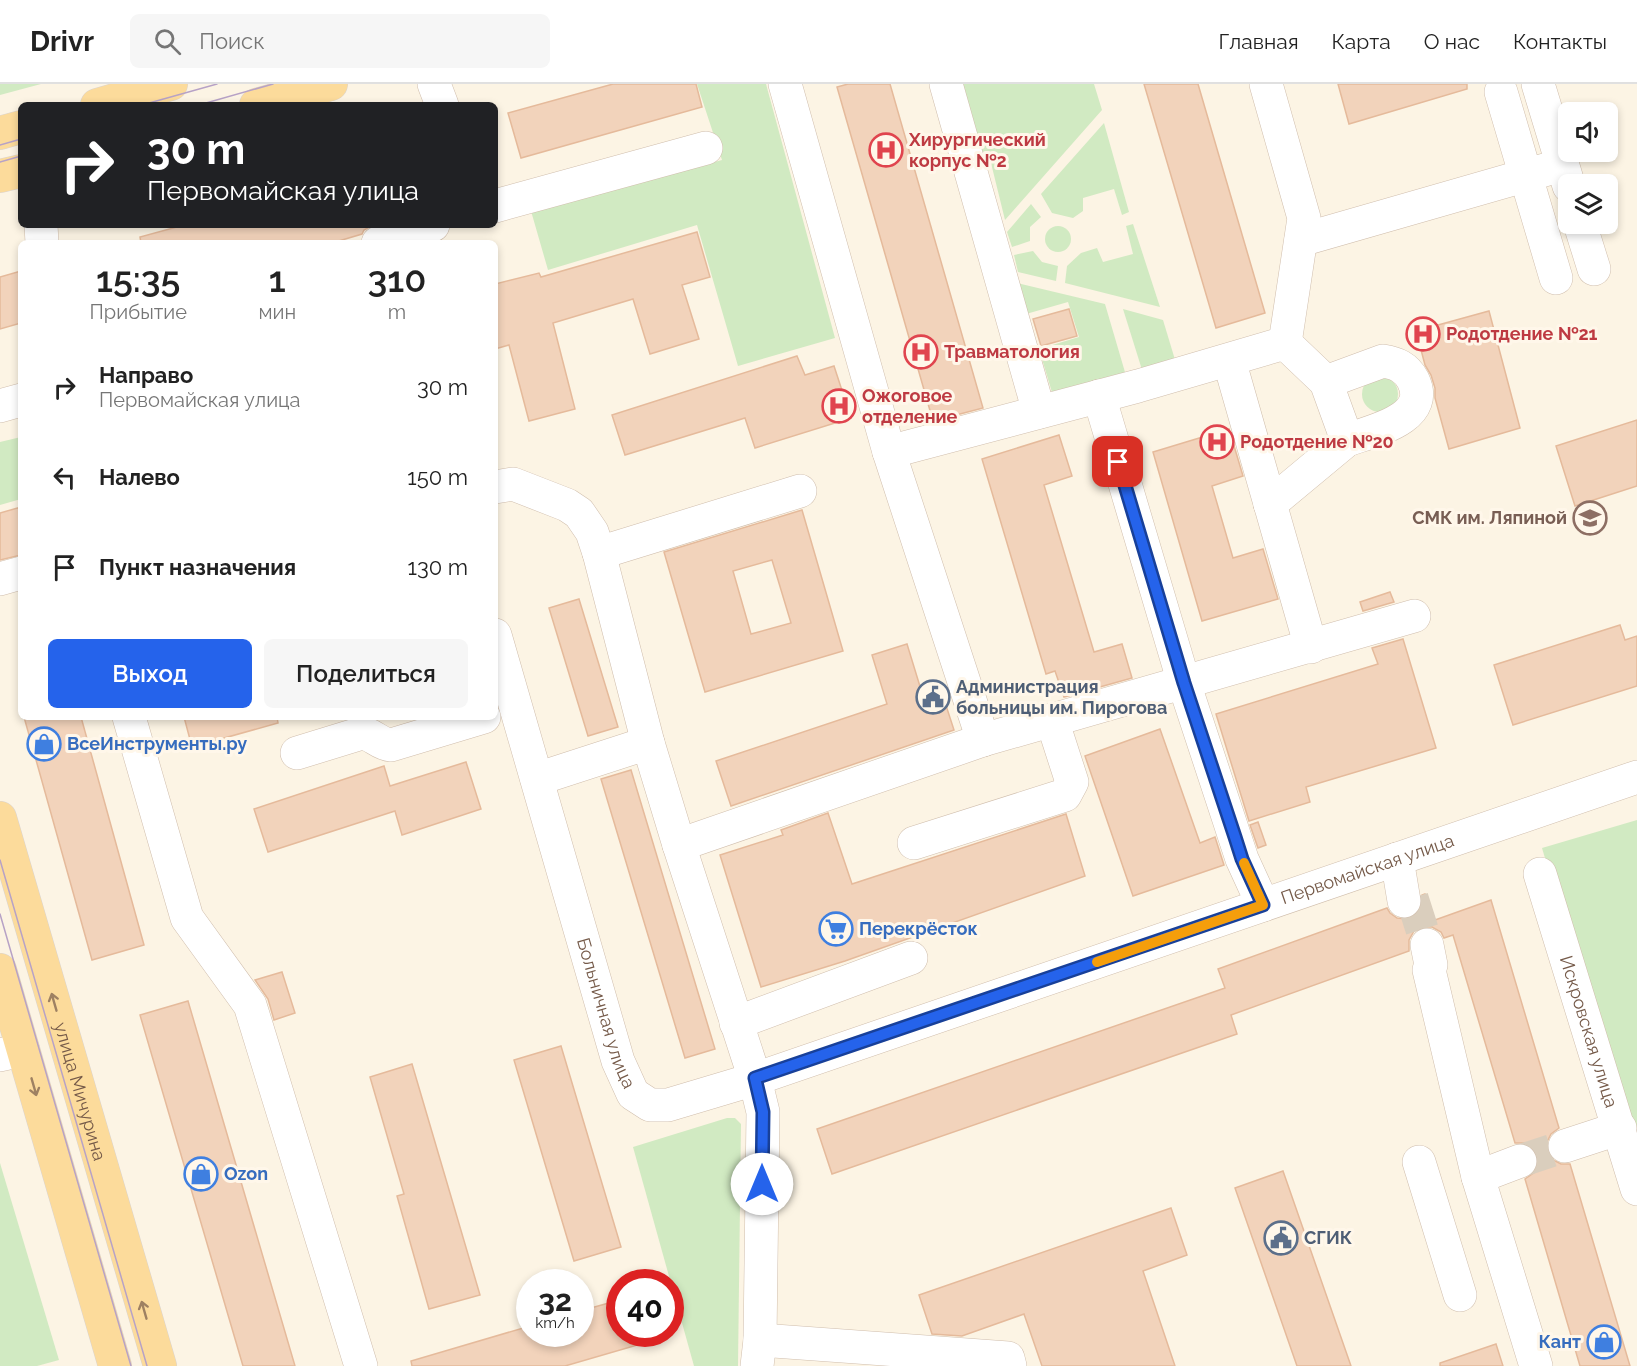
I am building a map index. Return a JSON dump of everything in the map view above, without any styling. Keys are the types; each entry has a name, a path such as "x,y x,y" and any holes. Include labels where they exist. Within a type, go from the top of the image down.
{"main road":[{"path":"108,102 171,84"},
{"path":"267,102 331,84"},
{"path":"0,133 18,128"},
{"path":"0,176 18,172"},
{"name":"улица Мичурина","path":"0,818 160,1366"},
{"path":"0,970 11,1052 115,1366"}],"street":[{"path":"434,84 441,102"},
{"path":"785,84 889,452 984,740"},
{"path":"946,84 1039,412"},
{"path":"1266,84 1304,218 1285,343"},
{"path":"1538,84 1565,174"},
{"path":"1501,92 1556,278"},
{"path":"498,205 706,147"},
{"path":"1301,240 1526,176 1558,176"},
{"path":"387,240 424,228"},
{"path":"1583,234 1594,269"},
{"path":"889,452 1285,343"},
{"path":"1285,343 1326,381 1347,440"},
{"path":"1229,360 1311,647"},
{"path":"1270,504 1347,440 1399,421 1414,405 1415,383 1410,374 1401,366 1383,361 1326,381"},
{"path":"1099,396 1184,683 1242,859 1263,905"},
{"path":"0,406 18,401"},
{"path":"498,486 513,484 567,505 579,513 592,532 599,553 648,743 755,1078 763,1112 758,1353 1008,1358 1010,1366"},
{"path":"599,553 800,491"},
{"path":"0,579 18,574"},
{"path":"679,845 984,740 1414,616"},
{"name":"Больничная улица","path":"498,658 505,710 537,779 618,1061 633,1094 650,1105 668,1105 755,1078"},
{"path":"130,720 187,918 250,1005 361,1366"},
{"path":"297,753 362,733 369,733 383,744 391,745 474,720"},
{"path":"914,843 1065,795 1072,782 1052,720"},
{"path":"537,779 648,743"},
{"name":"Первомайская улица","path":"755,1078 1637,777"},
{"path":"1401,858 1408,900"},
{"name":"Искровская улица","path":"1540,874 1637,1189"},
{"path":"1424,954 1478,1176 1536,1366"},
{"path":"736,1023 911,958"},
{"path":"1565,1146 1620,1128"},
{"path":"1478,1176 1520,1161"},
{"path":"1419,1162 1460,1295"}],"green space":[{"path":"0,84 41,84 0,95"},
{"path":"697,84 766,84 835,338 738,366 697,225 548,270 531,211 722,160"},
{"path":"955,84 1094,84 1102,110 1005,220 991,163 977,158"},
{"path":"1104,123 1129,212 1122,215 1114,189 1083,198 1083,211 1073,218 1052,213 1041,194"},
{"path":"1031,204 1041,217 1030,227 1030,241 1012,247 1007,232"},
{"path":"1133,224 1160,307 1065,283 1067,266 1081,253 1097,248 1103,262 1133,254 1126,226"},
{"path":"1058,226 1067,230 1071,239 1067,248 1058,252 1049,248 1045,239 1049,230"},
{"path":"1033,251 1042,262 1058,266 1056,281 1018,272 1014,255"},
{"path":"1017,283 1105,304 1127,379 1054,399 1039,349 1079,337 1068,302 1026,314"},
{"path":"1123,309 1163,320 1176,363 1143,373"},
{"path":"1380,376 1393,381 1398,394 1393,407 1380,412 1367,407 1362,394 1367,381"},
{"path":"18,438 18,500 0,505 0,442"},
{"path":"1637,820 1637,1171 1542,848"},
{"path":"727,1118 735,1118 741,1124 738,1366 694,1366 684,1330 684,1269 667,1269 633,1147"},
{"path":"0,1163 59,1360 37,1366 0,1366"}],"building":[{"path":"613,84 696,84 702,107 521,158 508,113"},
{"path":"848,84 890,84 983,408 933,421 837,87"},
{"path":"1144,84 1198,84 1265,313 1216,328"},
{"path":"1338,84 1467,84 1467,89 1349,124"},
{"path":"173,228 368,228 362,234 342,240 140,240 140,237"},
{"path":"697,232 710,277 682,285 699,339 650,354 633,299 553,323 575,409 529,421 509,345 498,348 498,283 539,273 541,277"},
{"path":"18,272 18,324 0,329 0,277"},
{"path":"1069,309 1077,336 1041,346 1033,319"},
{"path":"1489,311 1520,428 1449,449 1435,398 1435,388 1425,365 1416,331"},
{"path":"797,356 805,375 834,366 851,418 755,448 745,418 625,455 612,415"},
{"path":"1637,420 1637,486 1575,506 1556,446"},
{"path":"1229,429 1243,476 1212,486 1233,558 1263,549 1278,599 1202,621 1153,452"},
{"path":"1059,435 1072,476 1044,485 1094,652 1122,644 1132,678 1064,697 1055,671 1046,674 982,459"},
{"path":"18,508 18,556 0,560 0,513"},
{"path":"802,510 843,651 705,692 664,552","holes":["772,560 791,623 751,634 733,571"]},
{"path":"1390,592 1394,602 1363,611 1360,602"},
{"path":"579,599 618,727 588,736 549,608"},
{"path":"1620,625 1625,640 1637,636 1637,686 1513,725 1494,665"},
{"path":"1403,639 1436,748 1306,787 1310,802 1249,821 1216,714 1378,664 1372,648"},
{"path":"907,644 922,693 940,687 954,730 731,806 716,761 887,704 872,655"},
{"path":"25,720 82,720 144,945 92,960"},
{"path":"185,720 278,720 278,723 192,747"},
{"path":"1160,729 1200,843 1215,837 1224,865 1133,896 1085,756"},
{"path":"466,762 481,809 402,835 395,811 268,852 254,809 384,766 390,786"},
{"path":"631,770 715,1049 685,1058 601,779"},
{"path":"828,813 852,884 1066,814 1085,876 845,961 761,987 720,855 783,835 781,830"},
{"path":"1258,822 1266,845 1258,848 1250,825"},
{"path":"1425,894 1435,920 1491,900 1559,1128 1551,1134 1547,1142 1547,1151 1553,1160 1561,1164 1570,1164 1630,1366 1580,1366 1525,1179 1535,1172 1539,1163 1538,1155 1531,1146 1515,1143 1453,935 1444,938 1441,932 1432,927 1423,927 1414,931 1409,940 1409,951 1231,1015 1237,1034 832,1174 817,1129 1225,988 1218,969 1387,908 1397,918 1408,919 1416,915 1421,908 1422,895"},
{"path":"282,972 295,1013 274,1020 268,999 255,980"},
{"path":"188,1001 295,1366 243,1366 140,1015"},
{"path":"561,1046 621,1247 574,1261 514,1060"},
{"path":"412,1064 480,1295 429,1309 397,1196 404,1194 370,1077"},
{"path":"1283,1171 1351,1366 1297,1366 1235,1188"},
{"path":"1171,1208 1187,1255 1143,1271 1175,1366 1042,1366 1024,1314 962,1336 932,1334 919,1295"},
{"path":"606,1304 606,1347 630,1347 565,1366 412,1366 411,1361 516,1330 516,1347 594,1347 594,1307"},
{"path":"1496,1344 1503,1366 1440,1366 1440,1363"}],"tunnel":[{"path":"1412,898 1427,945"},
{"path":"1520,1161 1565,1146"}],"tram line":[{"path":"153,102 217,84"},
{"path":"210,102 273,84"},
{"path":"0,145 18,140"},
{"path":"0,162 18,157"},
{"path":"0,860 147,1366"},
{"path":"0,914 131,1366"}],"slow traffic":[{"path":"1097,962 1263,905 1244,863"}],"place":[{"name":"Хирургический корпус №2","path":"886,150"},
{"name":"Родотдение №21","path":"1423,334"},
{"name":"Травматология","path":"921,352"},
{"name":"Ожоговое отделение","path":"839,406"},
{"name":"Родотдение №20","path":"1217,442"},
{"name":"СМК им. Ляпиной","path":"1590,518"},
{"name":"Администрация больницы им. Пирогова","path":"933,697"},
{"name":"ВсеИнструменты.ру","path":"44,744"},
{"name":"Перекрёсток","path":"836,929"},
{"name":"Ozon","path":"201,1174"},
{"name":"СГИК","path":"1281,1238"},
{"name":"Кант","path":"1604,1342"}],"route":[{"path":"762,1184 763,1112 755,1078 1263,905 1242,859 1184,683 1118,462"}]}
